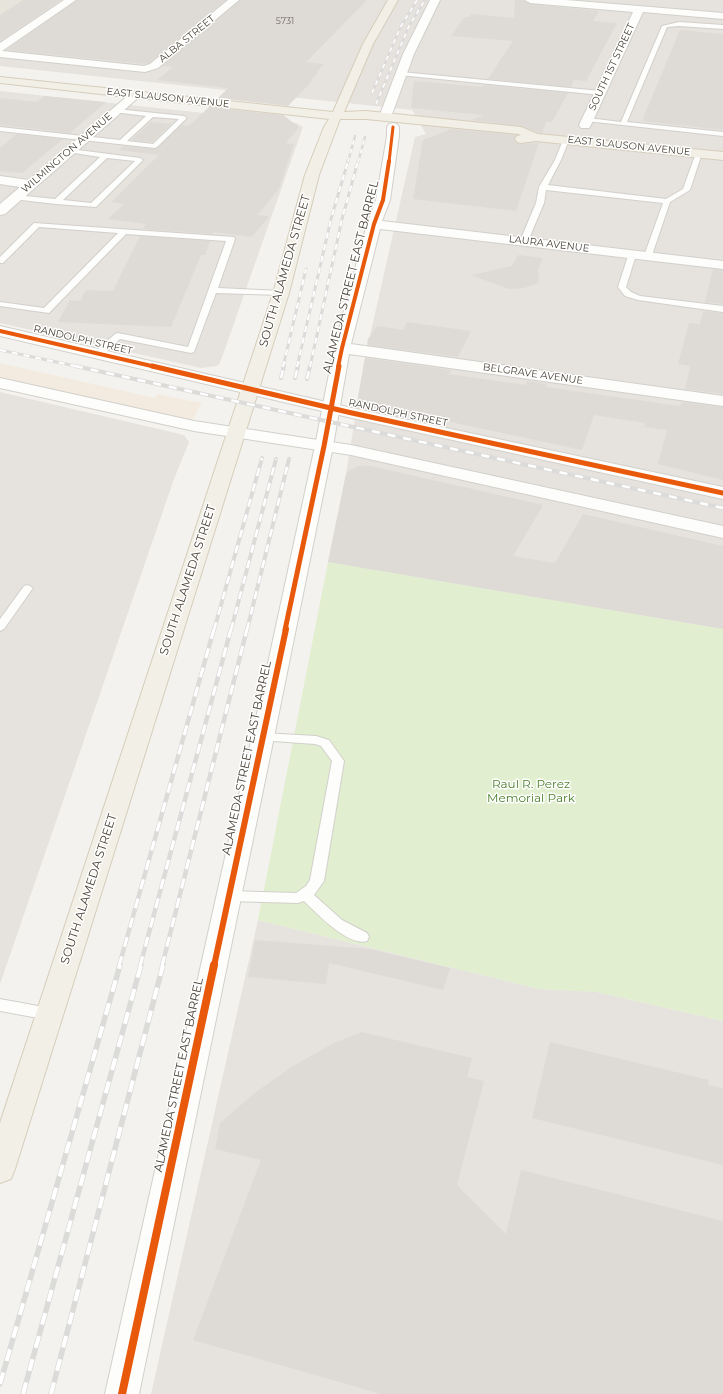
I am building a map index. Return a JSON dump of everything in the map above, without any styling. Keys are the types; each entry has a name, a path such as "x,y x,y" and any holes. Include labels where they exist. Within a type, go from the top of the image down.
{"main road":[{"name":"SOUTH ALAMEDA STREET","path":"0,1169 281,293 312,175 330,127 368,44 393,0"},
{"name":"EAST SLAUSON AVENUE","path":"0,80 336,116 364,124 389,122 517,139 536,137 723,156"}],"street":[{"path":"0,48 70,0"},
{"name":"ALBA STREET","path":"0,54 136,69 151,68 234,0"},
{"path":"389,122 401,74 419,29 435,0"},
{"path":"530,0 723,16"},
{"name":"SOUTH 1ST STREET","path":"586,122 640,9"},
{"name":"WILMINGTON AVENUE","path":"0,211 135,95"},
{"name":"ALAMEDA STREET EAST BARREL","path":"122,1394 264,737 324,446 342,348 374,224 383,200 393,136 389,122"},
{"path":"0,180 32,184"},
{"name":"LAURA AVENUE","path":"374,224 723,265"},
{"name":"RANDOLPH STREET","path":"0,331 250,390 723,493"},
{"name":"BELGRAVE AVENUE","path":"342,348 723,401"},
{"path":"0,383 194,426 366,453 723,532"}],"lane":[{"path":"623,124 665,26 679,24 723,27"},
{"path":"401,74 600,93"},
{"path":"0,129 155,146 184,118 116,111"},
{"path":"122,142 151,115"},
{"path":"586,122 623,124 723,134"},
{"path":"524,242 540,202 543,187 558,160 566,140"},
{"path":"16,197 88,206 96,204 140,160 70,151"},
{"path":"543,187 667,201 686,190 698,153"},
{"path":"56,202 106,155"},
{"path":"648,256 667,201"},
{"path":"0,261 37,224 123,232 232,239 191,350 118,336 98,354"},
{"path":"0,304 46,311 123,232"},
{"path":"632,255 622,287 628,294 638,298 723,309"},
{"path":"213,290 281,293"},
{"path":"0,627 28,588"},
{"path":"229,896 298,898 311,890 317,880 338,761 329,747 320,742 264,737"},
{"path":"305,894 337,924 362,937"},
{"path":"0,1005 49,1014"}],"shaded area":[{"path":"0,0 56,0 0,28"},
{"path":"56,0 723,0 723,629 328,562 346,474 364,362 415,137 426,134 412,110 0,66 0,28"},
{"path":"0,91 296,123 303,127 220,363 217,366 201,368 0,323"},
{"path":"0,363 155,398 158,394 202,402 192,421 0,377"},
{"path":"0,392 184,435 189,442 174,479 0,984"},
{"path":"258,920 539,989 597,992 723,1021 723,1394 151,1394"}],"green space":[{"name":"Raul R. Perez Memorial Park","path":"328,562 723,629 723,1021 597,992 539,989 258,920"}],"building":[{"path":"23,0 61,0 0,41 0,15"},
{"path":"77,0 226,0 149,63 144,64 6,50"},
{"path":"240,0 367,0 306,62 324,64 310,81 312,81 288,106 218,98 228,88 157,80 173,67 162,66"},
{"path":"515,0 524,0 530,4 599,11 593,21 617,23 586,81 574,80 571,87 488,79 513,41 451,36 465,17 470,17 471,14 514,18"},
{"path":"680,30 723,34 723,130 642,121"},
{"path":"414,81 483,87 484,85 568,93 552,122 546,122 542,133 521,126 471,120 484,115 411,108"},
{"path":"45,96 106,102 70,133 0,125 0,98 37,102"},
{"path":"209,107 283,115 299,127 286,143 294,144 279,189 257,215 269,216 252,237 213,232 213,234 143,229 146,224 108,219 124,204 111,202 159,155 119,150 124,146 156,149 181,125 189,126"},
{"path":"151,122 171,124 152,142 131,140"},
{"path":"451,129 516,135 514,140 517,143 539,143 516,211 413,199 423,140"},
{"path":"17,134 63,139 22,173 0,171 0,148"},
{"path":"140,236 210,241 205,255 201,255 171,327 58,322 70,300 80,301 86,290 113,291"},
{"path":"518,255 543,258 538,270 539,283 524,288 509,289 471,275 512,266"},
{"path":"713,269 723,270 723,304 705,302"},
{"path":"703,311 723,313 723,394 685,389 690,366 678,364 689,323 700,324"},
{"path":"407,322 471,331 458,357 367,345 368,339 377,326 403,330"},
{"path":"365,358 451,370 449,374 526,385 527,381 547,384 546,387 680,406 682,402 723,407 723,480 658,464 667,430 644,427 645,423 594,415 582,450 357,402"},
{"path":"359,466 371,466 543,505 513,556 555,563 583,514 723,546 723,629 328,562 346,474 350,470"},
{"path":"255,940 369,949 450,968 443,990 329,963 326,984 248,977"},
{"path":"362,1032 472,1058 467,1077 484,1081 457,1185 506,1234 521,1170 723,1221 723,1394 381,1394 193,1340 261,1160 215,1149 220,1123 256,1092 293,1066 334,1043"},
{"path":"550,1042 709,1080 708,1085 723,1088 723,1165 532,1118"}],"railway":[{"path":"372,93 401,26 417,0"},
{"path":"376,104 409,26 425,0"},
{"path":"348,162 355,136"},
{"path":"358,162 365,137"},
{"path":"297,367 331,219 348,161"},
{"path":"310,367 342,219 358,161"},
{"path":"283,367 306,269"},
{"path":"0,350 80,367"},
{"path":"75,366 723,508"},
{"path":"281,378 284,366"},
{"path":"295,378 298,366"},
{"path":"307,379 310,366"},
{"path":"214,630 262,458"},
{"path":"231,630 276,459"},
{"path":"247,630 289,459"},
{"path":"119,966 214,629"},
{"path":"140,966 231,629"},
{"path":"162,966 247,629"},
{"path":"0,1384 120,965"},
{"path":"23,1394 141,965"},
{"path":"51,1394 163,965"}],"cycle path":[{"path":"122,1394 263,737 324,446 342,348 374,224 383,200 393,136 393,127"},
{"path":"0,331 352,413 723,493"}]}
